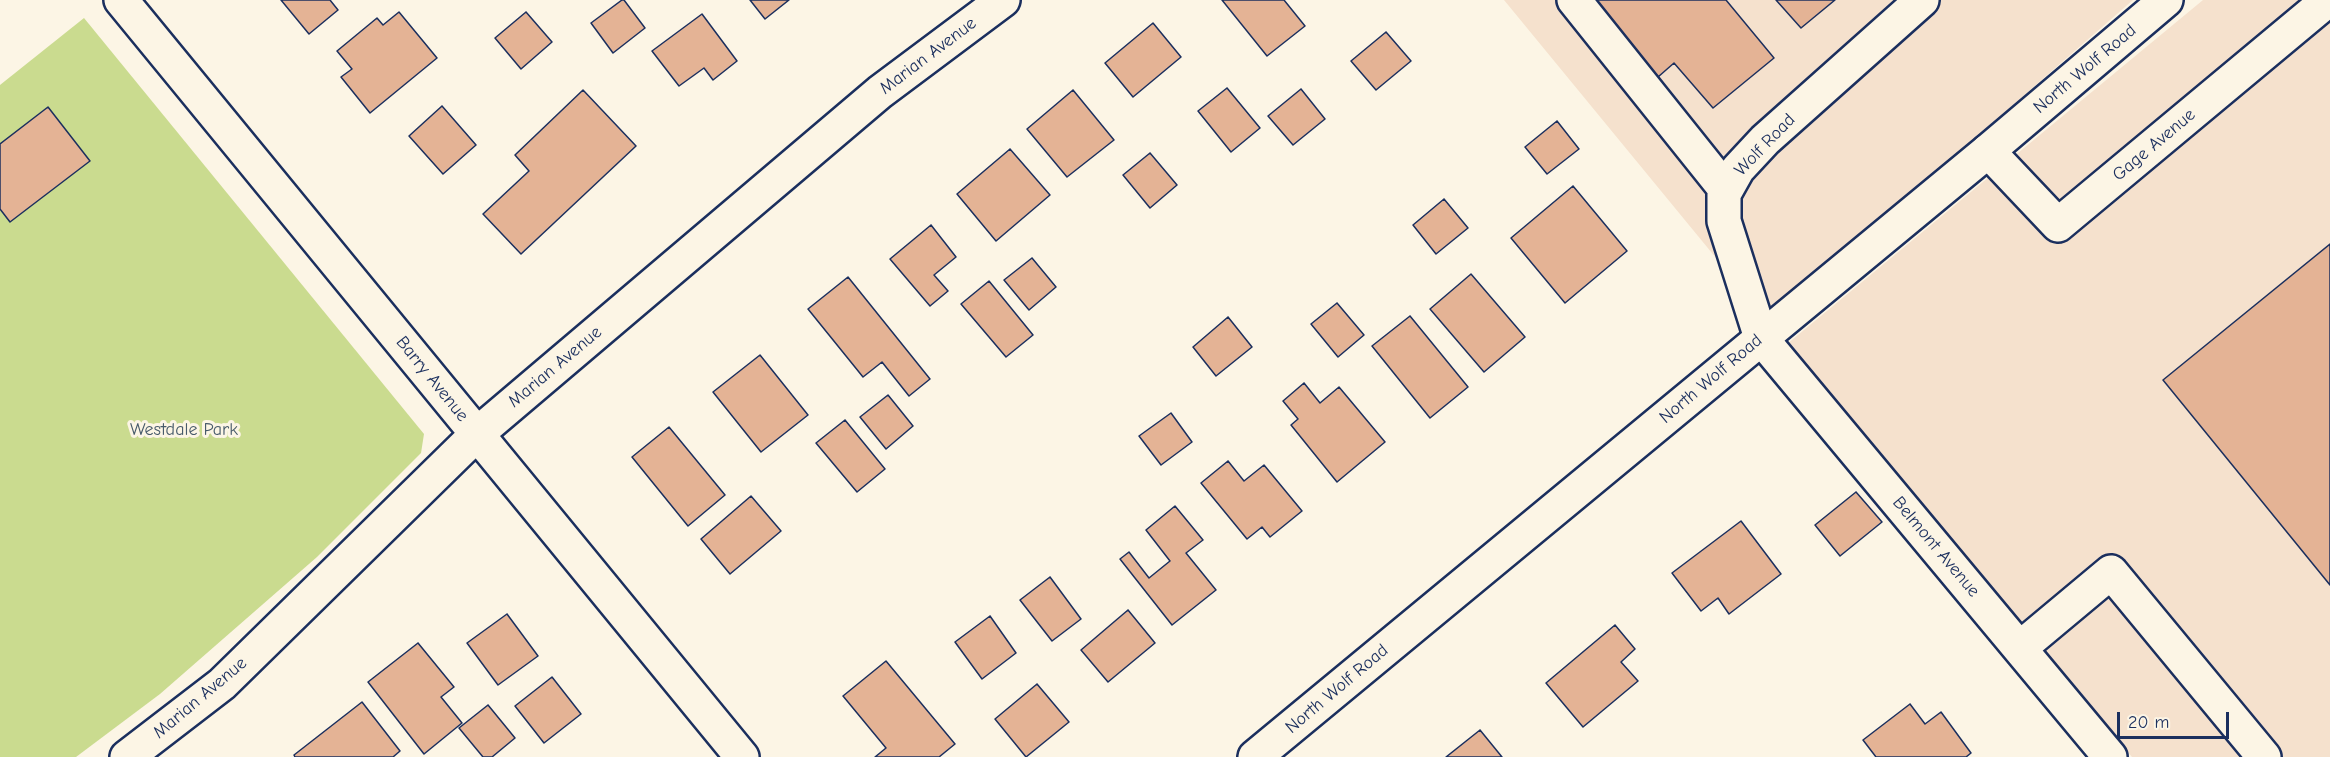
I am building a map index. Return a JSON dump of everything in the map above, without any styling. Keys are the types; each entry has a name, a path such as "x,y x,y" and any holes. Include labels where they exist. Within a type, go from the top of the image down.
{"street":[{"name":"Barry Avenue","path":"121,0 742,757"},
{"name":"Marian Avenue","path":"127,757 222,684 477,434 880,92 1003,0"},
{"path":"1574,0 1726,190"},
{"name":"Wolf Road","path":"1761,338 1724,221 1724,194 1738,169 1766,140 1922,0"},
{"name":"North Wolf Road","path":"1255,757 1988,151 2166,0"},
{"name":"Gage Avenue","path":"1988,151 2058,225 2328,0"},
{"name":"Belmont Avenue","path":"1761,338 2110,757"},
{"path":"2020,648 2111,572 2264,757"}],"shaded area":[{"path":"1504,0 2133,0 1767,320"},
{"path":"2203,0 2330,0 2330,757 2132,757 1787,344"}],"green space":[{"name":"Westdale Park","path":"84,18 424,434 421,453 317,557 160,694 76,757 0,757 0,85"}],"building":[{"path":"281,0 330,0 338,10 309,34"},
{"path":"622,0 645,28 613,53 591,23"},
{"path":"750,0 789,0 765,19"},
{"path":"1222,0 1284,0 1305,26 1267,56"},
{"path":"1594,0 1726,0 1774,58 1713,108 1674,63 1658,77"},
{"path":"1776,0 1835,0 1801,28"},
{"path":"399,12 437,58 370,113 341,77 352,69 337,51 377,18 383,25"},
{"path":"526,12 552,42 521,69 495,38"},
{"path":"702,14 737,61 713,80 704,68 679,86 652,51"},
{"path":"1153,23 1181,57 1133,97 1105,63"},
{"path":"1386,32 1411,61 1376,90 1351,61"},
{"path":"1227,88 1260,128 1231,152 1198,111"},
{"path":"1301,89 1325,119 1293,145 1268,116"},
{"path":"583,90 636,146 521,254 483,214 529,171 515,155"},
{"path":"1073,90 1114,140 1067,177 1027,129"},
{"path":"442,106 476,145 443,174 409,136"},
{"path":"48,107 90,161 10,222 0,209 0,144"},
{"path":"1557,121 1579,149 1547,174 1525,147"},
{"path":"1010,149 1050,195 996,241 957,194"},
{"path":"1150,153 1177,185 1150,208 1123,175"},
{"path":"1573,186 1627,251 1565,303 1511,238"},
{"path":"1444,199 1468,228 1436,254 1413,225"},
{"path":"931,225 956,257 934,275 948,291 930,306 890,259"},
{"path":"2330,244 2330,585 2163,380"},
{"path":"1032,258 1056,287 1029,310 1004,280"},
{"path":"1471,274 1525,337 1484,372 1430,309"},
{"path":"848,277 930,379 909,396 882,362 863,377 808,309"},
{"path":"989,281 1033,335 1006,357 961,304"},
{"path":"1337,303 1364,335 1338,357 1311,324"},
{"path":"1410,316 1468,387 1430,418 1372,346"},
{"path":"1228,317 1252,347 1216,376 1193,347"},
{"path":"760,355 808,415 761,452 713,392"},
{"path":"1304,383 1320,403 1339,387 1385,442 1337,482 1291,425 1298,419 1283,401"},
{"path":"888,395 913,426 886,449 860,417"},
{"path":"1171,413 1192,442 1161,465 1139,436"},
{"path":"845,420 885,469 857,492 816,443"},
{"path":"669,427 725,495 688,526 632,457"},
{"path":"1228,461 1244,481 1264,465 1302,511 1270,537 1262,527 1247,539 1201,483"},
{"path":"1856,492 1882,522 1840,556 1815,525"},
{"path":"751,496 781,531 730,574 701,539"},
{"path":"1175,506 1203,540 1186,553 1216,590 1172,625 1120,559 1129,552 1149,578 1170,561 1146,530"},
{"path":"1741,521 1781,574 1729,614 1718,598 1701,611 1672,573"},
{"path":"1050,577 1081,619 1052,641 1020,600"},
{"path":"1128,610 1155,643 1108,682 1081,650"},
{"path":"507,614 538,656 498,685 467,643"},
{"path":"990,616 1016,653 982,679 955,642"},
{"path":"1615,625 1635,649 1621,662 1638,681 1583,727 1546,683"},
{"path":"418,643 454,687 441,697 462,723 424,754 368,682"},
{"path":"886,661 955,744 939,757 875,757 886,748 843,696"},
{"path":"552,677 581,714 544,743 515,706"},
{"path":"1037,684 1069,722 1026,757 995,719"},
{"path":"362,702 400,751 393,757 295,757 294,755"},
{"path":"1910,704 1925,724 1941,712 1971,753 1966,757 1876,757 1863,740"},
{"path":"488,705 515,738 492,757 483,757 459,728"},
{"path":"1480,730 1502,757 1446,757"}]}
